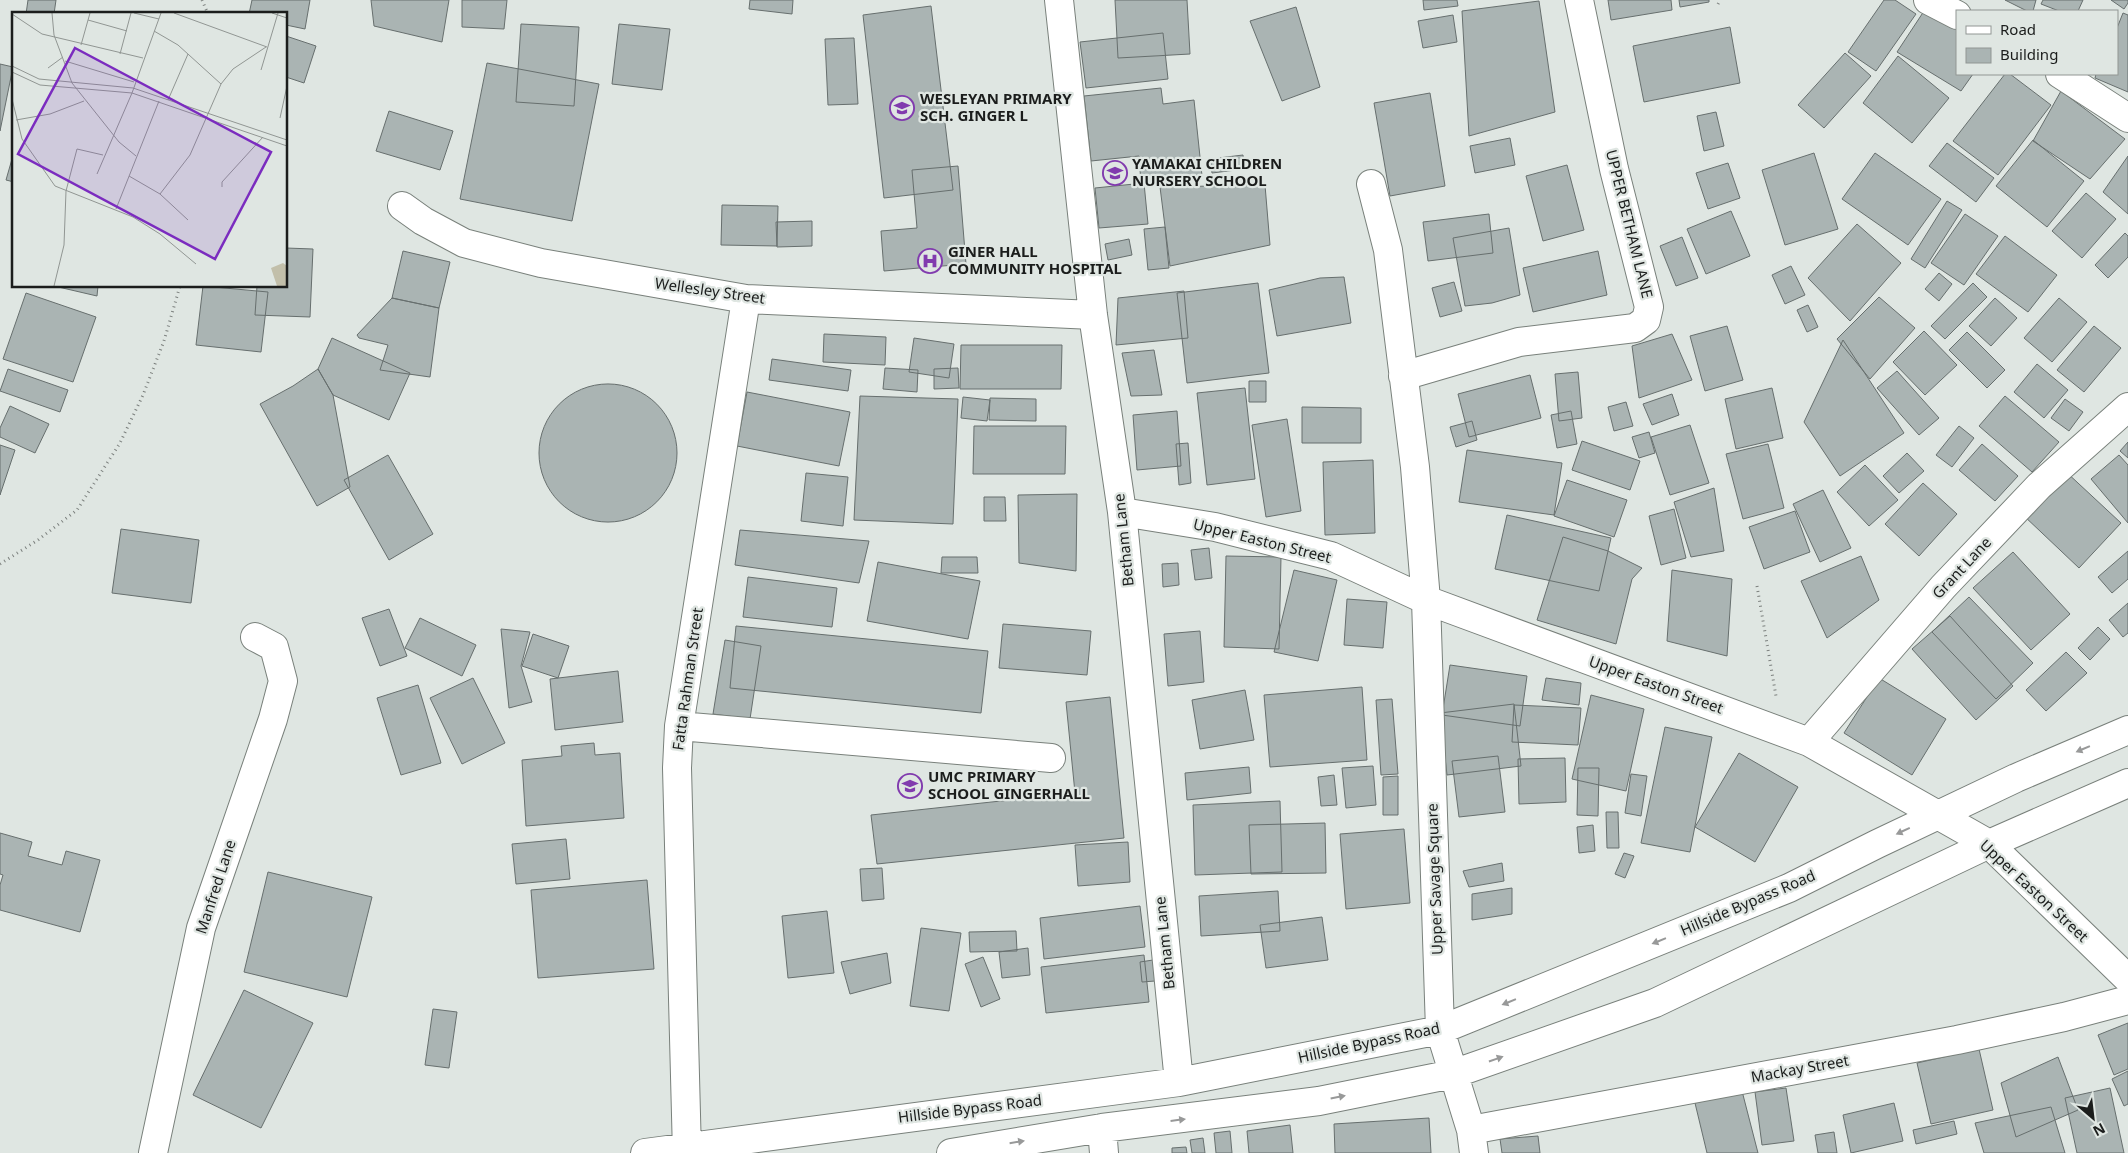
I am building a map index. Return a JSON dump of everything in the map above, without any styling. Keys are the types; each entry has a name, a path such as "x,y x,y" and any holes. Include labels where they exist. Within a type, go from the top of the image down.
{"street":[{"name":"Betham Lane","path":"1059,0 1093,315 1122,512 1179,1082"},
{"name":"UPPER BETHAM LANE","path":"1403,376 1519,342 1635,328 1646,320 1649,307 1614,169 1579,0"},
{"path":"1928,0 1956,14"},
{"path":"2062,75 2128,118"},
{"name":"Upper Savage Square","path":"1371,184 1388,250 1416,467 1426,600 1440,1030 1473,1142"},
{"name":"Wellesley Street","path":"402,206 423,221 464,243 541,263 746,299 1093,315"},
{"name":"Fatta Rahman Street","path":"687,1150 677,768 679,726 746,299"},
{"name":"Grant Lane","path":"1808,742 1943,586 2039,486 2128,407"},
{"name":"Upper Easton Street","path":"1122,512 1215,527 1331,556 1426,600 1808,742 1936,816 1989,844 2128,979"},
{"name":"Manfred Lane","path":"153,1153 201,928 273,720 283,681 274,648 255,637"},
{"path":"679,726 1051,758"},
{"name":"Hillside Bypass Road","path":"645,1153 687,1150 1179,1082 1440,1030 1789,888 2016,778 2128,730"},
{"path":"951,1153 1103,1141 1453,1074 1655,1003 1989,844 2128,783"},
{"name":"Mackay Street","path":"1473,1142 2064,1018 2128,1000"}],"path":[{"path":"202,0 207,12"},
{"path":"0,564 38,540 77,510 120,443 143,395 164,341 179,288"},
{"path":"1757,586 1782,732"}],"building":[{"path":"28,0 56,0 54,12 26,12"},
{"path":"252,0 310,0 305,29 288,25 288,12 249,12"},
{"path":"371,0 449,0 442,42 374,26"},
{"path":"462,0 507,0 504,29 462,27"},
{"path":"750,0 793,0 792,14 749,9"},
{"path":"1115,0 1187,0 1190,54 1118,58"},
{"path":"1423,0 1457,0 1458,6 1424,10"},
{"path":"1608,0 1671,0 1672,10 1611,20"},
{"path":"1679,0 1709,0 1709,2 1680,7"},
{"path":"1884,0 1895,0 1916,14 1876,71 1848,52"},
{"path":"2005,0 2036,0 2033,10 2025,10"},
{"path":"2043,0 2083,0 2078,10 2056,10 2041,4"},
{"path":"2111,0 2128,0 2128,3 2124,9"},
{"path":"1539,1 1555,112 1469,136 1462,11"},
{"path":"931,6 953,190 884,198 863,15"},
{"path":"1296,7 1320,87 1282,101 1250,21"},
{"path":"1926,8 1956,24 1956,75 1972,75 1961,91 1897,52"},
{"path":"2123,13 2128,15 2128,92 2095,78 2096,75 2118,75 2118,26"},
{"path":"1453,15 1457,42 1423,48 1418,21"},
{"path":"521,24 579,27 574,106 516,102"},
{"path":"619,24 670,29 662,90 612,84"},
{"path":"1730,27 1740,83 1644,102 1633,46"},
{"path":"1163,33 1168,79 1086,88 1080,42"},
{"path":"288,37 316,46 304,83 288,78"},
{"path":"854,38 858,104 828,105 825,39"},
{"path":"1845,53 1871,76 1824,128 1798,105"},
{"path":"1898,56 1949,98 1912,143 1863,103"},
{"path":"487,63 599,84 572,221 460,199"},
{"path":"0,64 12,67 12,72 0,131"},
{"path":"2004,75 2011,75 2051,105 1998,175 1953,141"},
{"path":"1161,88 1163,104 1194,100 1202,176 1141,183 1139,156 1091,161 1084,96"},
{"path":"2061,91 2125,139 2090,179 2033,141"},
{"path":"1430,93 1445,186 1390,196 1374,103"},
{"path":"389,111 453,131 440,170 376,151"},
{"path":"1716,112 1724,146 1704,151 1697,116"},
{"path":"1510,138 1515,165 1475,173 1470,146"},
{"path":"2033,140 2084,181 2047,227 1996,186"},
{"path":"1947,143 1994,178 1976,202 1929,166"},
{"path":"1814,153 1838,229 1785,245 1762,170"},
{"path":"1875,153 1941,199 1908,245 1842,199"},
{"path":"1243,155 1244,169 1212,173 1210,159"},
{"path":"2128,156 2128,214 2103,192"},
{"path":"12,159 12,182 6,180"},
{"path":"1728,163 1740,198 1708,209 1696,173"},
{"path":"1567,165 1584,230 1543,241 1526,176"},
{"path":"958,166 966,264 884,271 881,231 917,228 912,170"},
{"path":"1144,183 1148,224 1099,228 1095,188"},
{"path":"1265,185 1270,245 1170,266 1160,187"},
{"path":"2086,193 2116,219 2082,258 2052,231"},
{"path":"1947,201 1962,210 1925,268 1911,259"},
{"path":"722,205 778,206 777,246 721,245"},
{"path":"1731,211 1750,256 1706,274 1687,229"},
{"path":"1489,214 1493,253 1428,261 1423,222"},
{"path":"1965,214 1998,236 1964,285 1931,263"},
{"path":"812,221 812,246 777,247 776,222"},
{"path":"1857,224 1901,263 1850,321 1808,278"},
{"path":"1165,227 1169,268 1148,270 1144,229"},
{"path":"1509,228 1520,295 1492,303 1465,306 1453,238"},
{"path":"2125,233 2128,236 2128,257 2108,278 2095,265"},
{"path":"2005,236 2057,275 2028,312 1976,274"},
{"path":"1682,237 1698,278 1676,286 1660,246"},
{"path":"1129,239 1132,255 1108,260 1105,244"},
{"path":"288,248 313,249 310,317 255,315 257,288 288,288"},
{"path":"403,251 450,262 439,308 392,298"},
{"path":"1598,251 1607,295 1533,312 1523,268"},
{"path":"1791,266 1805,295 1785,304 1772,275"},
{"path":"1939,273 1952,284 1939,301 1925,289"},
{"path":"1344,277 1351,323 1277,336 1269,290 1320,278"},
{"path":"1454,282 1462,311 1440,317 1432,288"},
{"path":"1258,283 1269,373 1187,383 1177,293"},
{"path":"1973,283 1987,297 1945,339 1931,326"},
{"path":"63,288 98,288 97,296"},
{"path":"203,288 268,292 261,352 196,345"},
{"path":"1184,291 1188,338 1116,345 1118,298"},
{"path":"26,293 96,317 73,382 3,359"},
{"path":"1879,297 1915,328 1870,379 1837,339"},
{"path":"392,298 439,308 430,377 380,370 388,345 359,338 357,335"},
{"path":"1995,298 2017,318 1991,346 1969,326"},
{"path":"2059,298 2087,322 2052,362 2024,338"},
{"path":"1808,305 1818,327 1807,332 1797,310"},
{"path":"1727,326 1743,380 1705,391 1690,336"},
{"path":"2094,326 2121,348 2084,392 2057,370"},
{"path":"1924,331 1957,365 1925,395 1893,362"},
{"path":"1967,332 2005,370 1987,388 1949,350"},
{"path":"824,334 886,337 885,365 823,362"},
{"path":"1672,334 1692,380 1639,398 1632,346"},
{"path":"332,338 410,373 389,420 333,395 318,369"},
{"path":"914,338 954,344 949,378 909,372"},
{"path":"1843,340 1904,433 1840,476 1804,422"},
{"path":"961,345 1062,345 1061,389 960,389"},
{"path":"1154,350 1162,395 1131,396 1122,353"},
{"path":"772,359 851,370 848,391 769,380"},
{"path":"2037,364 2068,390 2044,418 2014,392"},
{"path":"885,368 918,370 917,392 883,389"},
{"path":"958,368 959,388 934,389 934,369"},
{"path":"8,369 68,390 60,412 0,391"},
{"path":"318,369 333,395 350,487 317,506 260,404 293,386"},
{"path":"1897,371 1939,418 1919,435 1877,388"},
{"path":"1578,372 1582,418 1559,421 1555,374"},
{"path":"1530,375 1541,418 1469,437 1458,394"},
{"path":"1249,381 1266,381 1266,402 1249,402"},
{"path":"608,384 634,389 657,404 672,427 677,453 672,479 657,502 634,517 608,522 582,517 559,502 544,479 539,453 544,427 559,404 582,389"},
{"path":"1245,388 1255,479 1207,485 1197,393"},
{"path":"1772,388 1783,438 1736,449 1725,399"},
{"path":"747,392 850,412 839,466 737,446"},
{"path":"1672,394 1679,415 1652,425 1643,404"},
{"path":"860,396 958,399 953,524 854,520"},
{"path":"2005,396 2059,442 2032,472 1979,426"},
{"path":"963,397 990,400 987,421 961,418"},
{"path":"990,398 1036,399 1036,421 989,420"},
{"path":"2065,399 2083,412 2069,431 2051,418"},
{"path":"1626,402 1633,426 1614,431 1608,407"},
{"path":"10,406 49,424 35,453 0,437 0,428"},
{"path":"1302,407 1361,408 1361,443 1302,443"},
{"path":"1177,411 1181,466 1137,470 1133,415"},
{"path":"1571,411 1577,444 1557,448 1551,415"},
{"path":"1287,419 1301,511 1266,517 1252,425"},
{"path":"1472,421 1477,440 1456,447 1450,427"},
{"path":"1690,425 1709,483 1670,495 1651,437"},
{"path":"974,426 1066,426 1065,474 973,474"},
{"path":"1959,426 1974,438 1952,467 1936,455"},
{"path":"1649,432 1655,453 1639,458 1632,437"},
{"path":"1582,441 1640,461 1630,490 1572,470"},
{"path":"2128,442 2128,458 2120,451"},
{"path":"1188,443 1191,483 1179,485 1176,444"},
{"path":"1768,444 1784,508 1743,519 1726,454"},
{"path":"1982,444 2018,476 1995,501 1959,470"},
{"path":"0,445 15,450 0,495"},
{"path":"1467,450 1562,463 1554,515 1459,502"},
{"path":"1907,453 1924,471 1899,493 1883,476"},
{"path":"388,455 433,534 389,560 344,480"},
{"path":"2119,455 2128,465 2128,523 2091,479"},
{"path":"1373,460 1375,533 1325,535 1323,462"},
{"path":"1865,465 1898,500 1869,526 1837,492"},
{"path":"2064,470 2121,523 2079,568 2023,515"},
{"path":"806,473 848,477 843,526 801,521"},
{"path":"1567,480 1627,500 1614,537 1554,516"},
{"path":"1923,483 1957,514 1919,556 1885,524"},
{"path":"1714,488 1724,551 1691,557 1674,502"},
{"path":"1823,490 1851,548 1820,562 1793,504"},
{"path":"1077,494 1076,571 1019,563 1018,495"},
{"path":"984,497 1005,497 1006,521 984,521"},
{"path":"1674,509 1686,558 1661,565 1649,516"},
{"path":"1795,511 1810,552 1764,569 1749,527"},
{"path":"1507,515 1611,538 1599,591 1495,569"},
{"path":"121,529 199,540 191,603 112,593"},
{"path":"740,530 869,541 859,583 735,565"},
{"path":"1563,537 1608,551 1642,568 1632,579 1616,644 1537,620"},
{"path":"1209,548 1212,578 1195,580 1191,550"},
{"path":"2128,551 2128,579 2112,593 2098,577"},
{"path":"2013,552 2070,614 2031,650 1973,588"},
{"path":"1226,556 1281,557 1279,649 1224,647"},
{"path":"1861,556 1879,600 1827,638 1801,581"},
{"path":"942,557 977,557 978,573 941,573"},
{"path":"878,562 980,581 968,639 867,621"},
{"path":"1178,563 1179,585 1163,587 1162,564"},
{"path":"1294,570 1337,580 1318,661 1274,652"},
{"path":"1672,570 1732,579 1727,656 1667,641"},
{"path":"748,577 837,588 832,627 743,617"},
{"path":"1969,597 2033,663 1996,699 1932,632"},
{"path":"1347,599 1387,602 1383,648 1344,645"},
{"path":"2128,603 2128,633 2123,637 2109,620"},
{"path":"389,609 407,656 380,666 362,618"},
{"path":"1950,616 2013,686 1976,720 1912,649"},
{"path":"420,618 476,645 462,676 405,648"},
{"path":"1003,624 1091,631 1087,675 999,668"},
{"path":"736,626 988,651 981,713 730,688"},
{"path":"2098,627 2110,639 2090,660 2078,648"},
{"path":"501,629 530,632 521,666 532,702 509,708"},
{"path":"1200,631 1204,682 1168,686 1164,634"},
{"path":"533,634 569,646 558,678 522,666"},
{"path":"725,640 761,646 750,719 713,714"},
{"path":"2066,652 2087,673 2046,711 2026,690"},
{"path":"1450,665 1527,676 1520,726 1442,715"},
{"path":"618,671 623,722 555,730 550,679"},
{"path":"473,678 505,743 462,764 430,698"},
{"path":"1546,678 1581,683 1579,705 1542,700"},
{"path":"1879,678 1946,719 1912,775 1844,733"},
{"path":"418,685 441,763 401,775 377,698"},
{"path":"1362,687 1367,760 1270,767 1264,695"},
{"path":"1245,690 1254,740 1200,749 1192,700"},
{"path":"1591,695 1644,709 1626,791 1572,779"},
{"path":"1110,697 1124,838 877,864 871,815 1075,793 1066,702"},
{"path":"1392,699 1398,774 1381,775 1376,700"},
{"path":"1514,704 1521,766 1447,775 1440,713"},
{"path":"1514,705 1581,708 1578,745 1512,742"},
{"path":"1665,727 1712,737 1690,852 1641,843"},
{"path":"594,743 595,755 620,753 624,818 526,826 522,760 562,756 561,746"},
{"path":"1739,753 1798,787 1755,862 1695,827"},
{"path":"1498,756 1505,812 1459,817 1452,761"},
{"path":"1565,758 1566,802 1519,804 1518,759"},
{"path":"1373,766 1376,805 1346,808 1342,768"},
{"path":"1249,767 1251,793 1187,800 1185,773"},
{"path":"1578,768 1599,768 1598,816 1577,815"},
{"path":"1631,774 1647,776 1641,816 1625,813"},
{"path":"1334,775 1337,805 1321,806 1318,777"},
{"path":"1398,776 1398,815 1383,815 1383,777"},
{"path":"1280,801 1282,872 1195,875 1193,805"},
{"path":"1606,812 1618,812 1619,848 1607,848"},
{"path":"1325,823 1326,873 1251,874 1249,825"},
{"path":"1593,825 1595,851 1579,853 1577,827"},
{"path":"1404,829 1410,903 1346,909 1340,834"},
{"path":"0,833 32,842 28,856 62,865 66,851 100,860 80,932 0,910 0,885 3,875 0,874"},
{"path":"566,839 570,879 516,884 512,844"},
{"path":"1128,842 1130,882 1078,886 1075,845"},
{"path":"1624,853 1634,856 1625,878 1615,874"},
{"path":"1502,863 1504,881 1469,887 1463,871"},
{"path":"882,868 884,899 862,901 860,869"},
{"path":"268,872 372,897 347,997 244,972"},
{"path":"647,880 654,969 538,978 531,890"},
{"path":"1512,888 1512,914 1472,920 1472,894"},
{"path":"1278,891 1280,931 1201,936 1199,896"},
{"path":"1140,906 1145,947 1044,959 1040,918"},
{"path":"827,911 834,973 788,978 782,916"},
{"path":"1322,917 1328,960 1266,968 1260,925"},
{"path":"921,928 961,933 949,1011 910,1006"},
{"path":"1016,931 1017,951 970,952 969,932"},
{"path":"1028,948 1030,975 1002,978 999,952"},
{"path":"887,953 891,983 850,994 841,962"},
{"path":"1144,955 1149,1002 1046,1013 1041,967"},
{"path":"983,957 1000,999 981,1007 965,964"},
{"path":"1153,960 1155,981 1142,982 1140,962"},
{"path":"244,990 313,1023 261,1128 193,1095"},
{"path":"433,1009 457,1012 449,1068 425,1065"},
{"path":"2128,1023 2128,1069 2114,1075 2098,1035"},
{"path":"1979,1049 1993,1110 1931,1124 1917,1063"},
{"path":"2058,1057 2078,1110 2016,1137 2001,1083"},
{"path":"2128,1071 2128,1104 2124,1106 2112,1079"},
{"path":"1786,1088 1794,1141 1762,1145 1755,1092"},
{"path":"2110,1088 2124,1153 2077,1153 2065,1098"},
{"path":"1742,1091 1758,1153 1707,1153 1695,1103"},
{"path":"1894,1103 1903,1141 1851,1153 1843,1115"},
{"path":"2051,1107 2065,1153 1984,1153 1975,1123"},
{"path":"1429,1118 1431,1153 1335,1153 1334,1124"},
{"path":"1954,1121 1957,1134 1916,1144 1913,1130"},
{"path":"1290,1125 1293,1153 1249,1153 1247,1131"},
{"path":"1230,1131 1232,1153 1216,1153 1214,1133"},
{"path":"1834,1132 1837,1153 1818,1153 1815,1135"},
{"path":"1538,1136 1540,1153 1502,1153 1500,1139"},
{"path":"1203,1138 1205,1153 1192,1153 1190,1140"},
{"path":"1186,1147 1187,1153 1172,1153 1172,1148"}],"place":[{"name":"WESLEYAN PRIMARY SCH. GINGER L","path":"902,108"},
{"name":"YAMAKAI CHILDREN NURSERY SCHOOL","path":"1115,173"},
{"name":"GINER HALL COMMUNITY HOSPITAL","path":"930,261"},
{"name":"UMC PRIMARY SCHOOL GINGERHALL","path":"910,786"}]}
